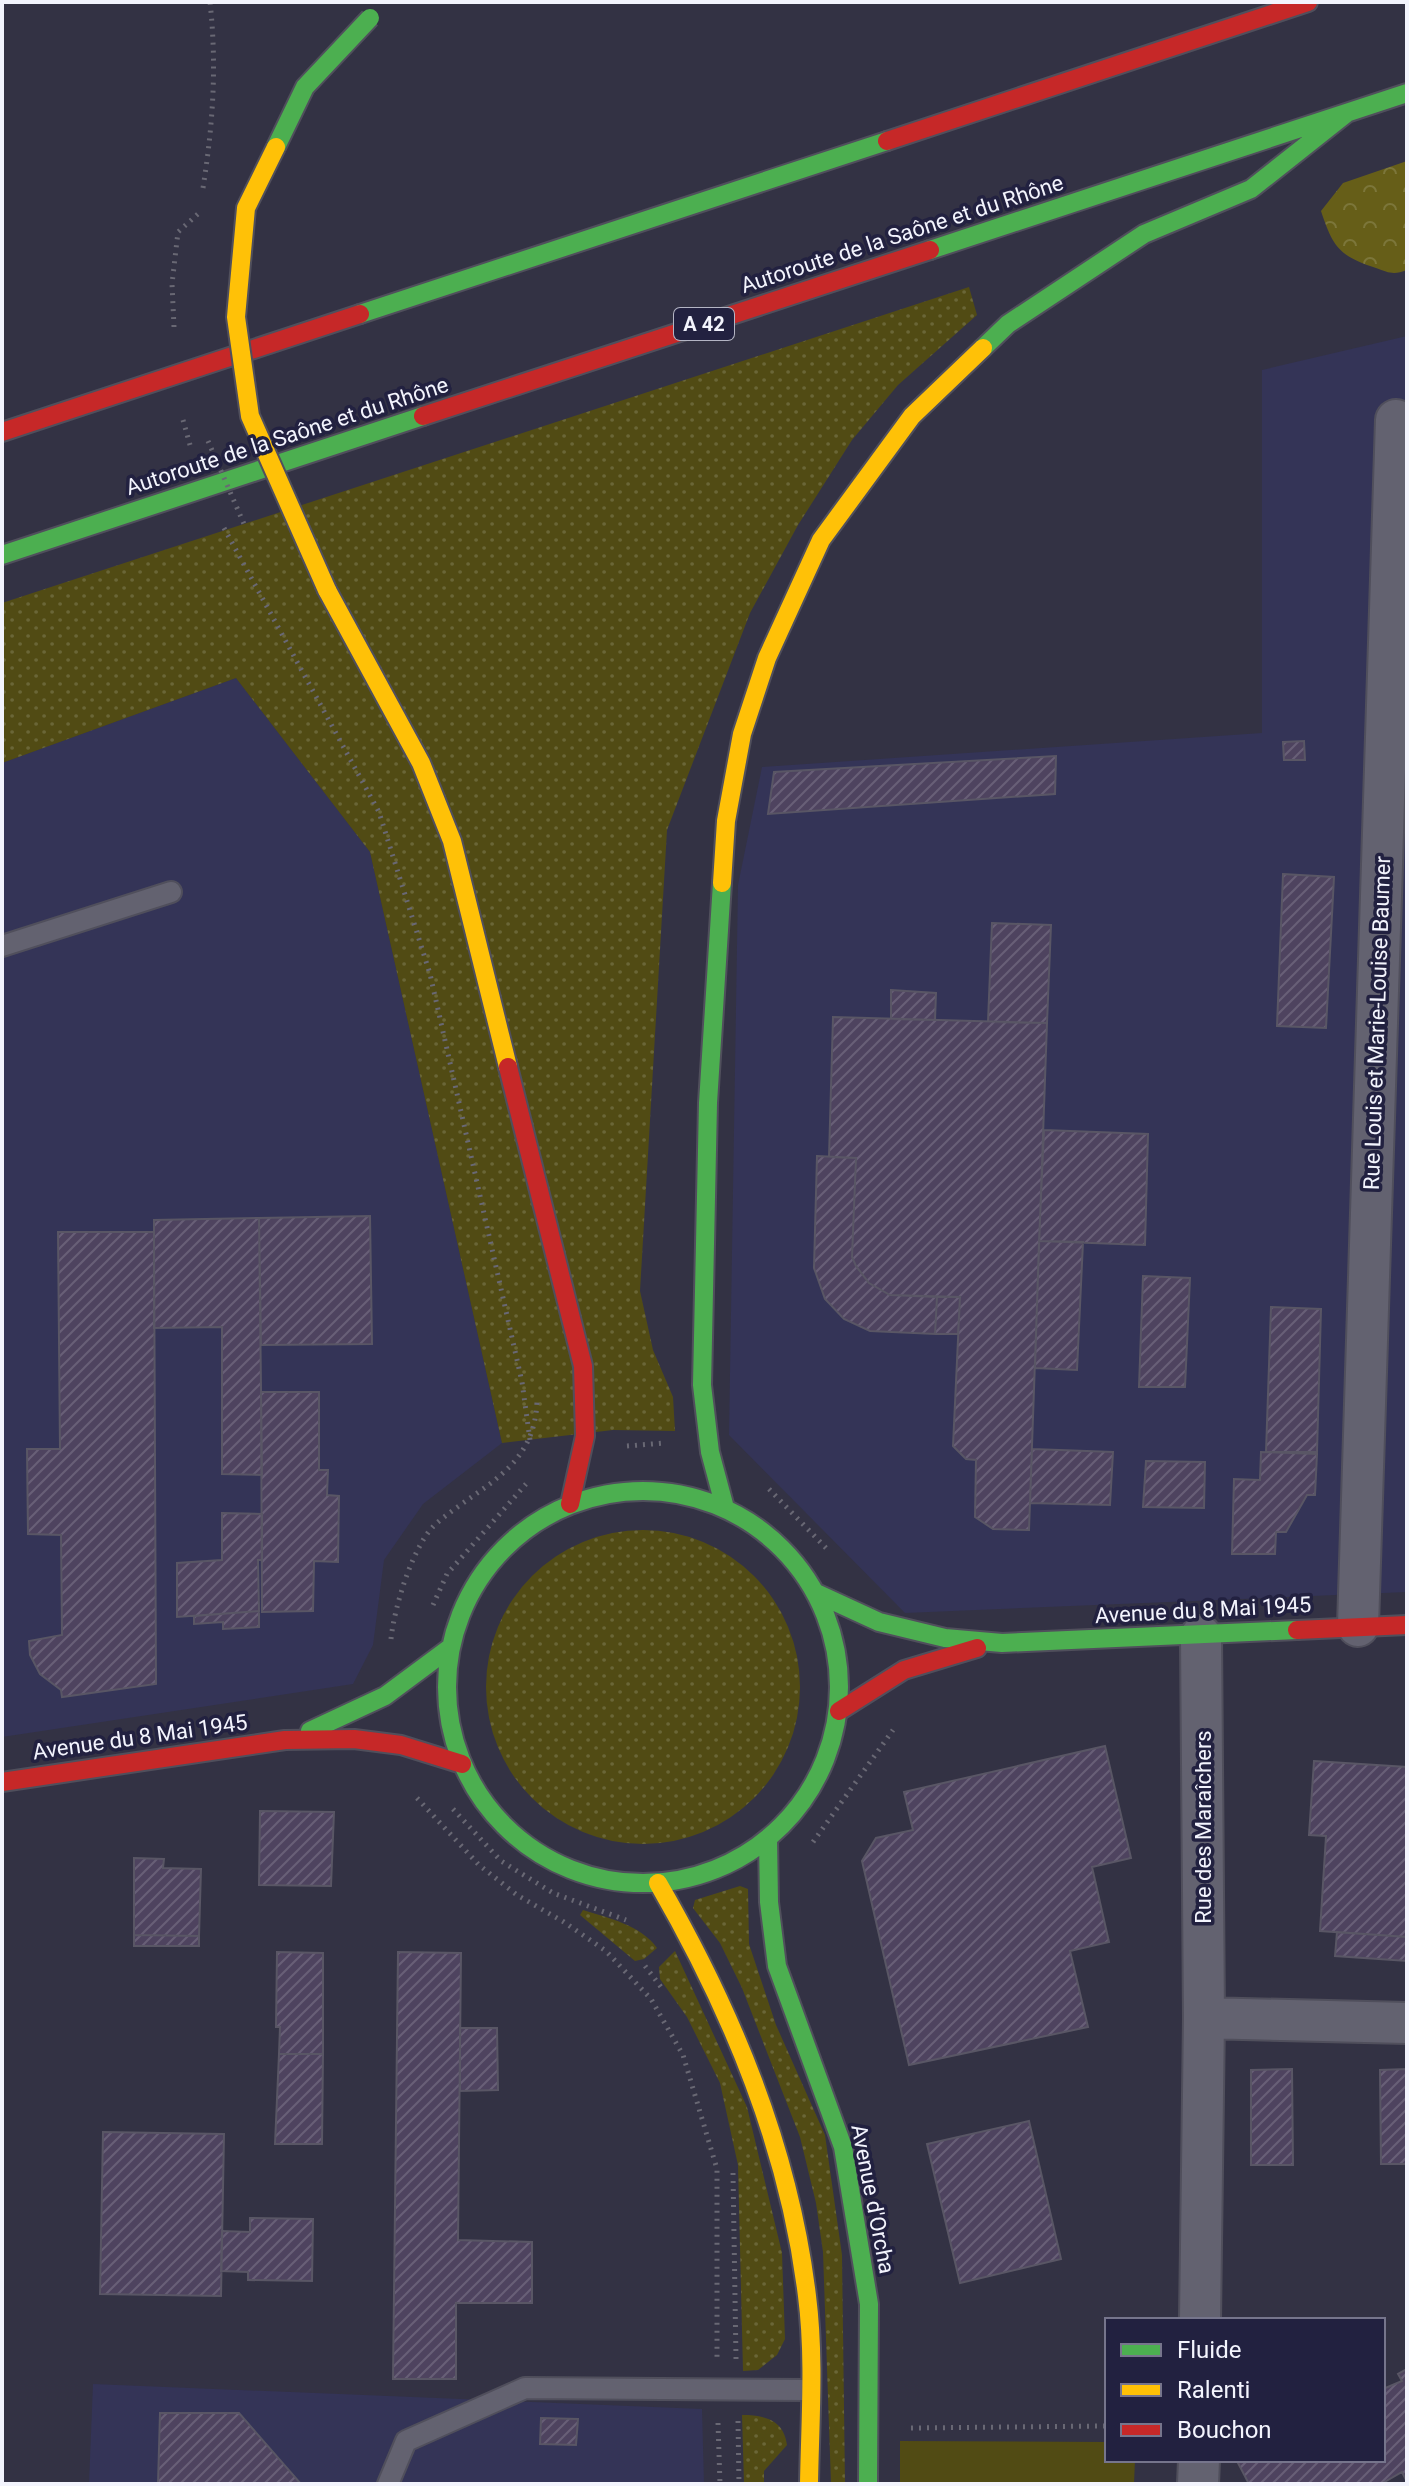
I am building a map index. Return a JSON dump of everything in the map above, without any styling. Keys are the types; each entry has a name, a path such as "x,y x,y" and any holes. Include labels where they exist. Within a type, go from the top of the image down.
{"main road":[{"path":"2,432 1308,2"},
{"path":"375,14 305,87 246,208 236,317 250,416 327,590 421,763 452,841 583,1366 589,1407 585,1449 570,1504"},
{"name":"Autoroute de la Saône et du Rhône","path":"2,555 1407,93"},
{"path":"725,1508 710,1452 702,1385 708,1103 726,821 742,734 767,658 821,540 912,416 1008,324 1144,234 1251,189 1347,113"},
{"path":"632,1491 664,1492 725,1508 777,1543 816,1593 839,1653 839,1711 823,1768 808,1795 768,1838 723,1866 697,1876 658,1883 631,1883 578,1872 529,1847 490,1810 462,1764 448,1711 446,1679 460,1616 492,1560 542,1519 570,1504 632,1491"},
{"name":"Avenue du 8 Mai 1945","path":"816,1593 879,1622 945,1638 1002,1643 1407,1625"},
{"name":"Avenue du 8 Mai 1945","path":"839,1711 863,1690 923,1661 1002,1643"},
{"name":"Avenue du 8 Mai 1945","path":"285,1740 354,1715 395,1693 451,1647"},
{"name":"Avenue du 8 Mai 1945","path":"2,1782 285,1740 354,1739 401,1745 462,1764"},
{"name":"Avenue d'Orcha","path":"768,1838 769,1902 777,1966 843,2147 869,2304 868,2484"},
{"path":"658,1883 717,1989 783,2166 807,2298 809,2484"}],"street":[{"name":"Rue Louis et Marie-Louise Baumer","path":"1358,1626 1396,420"},
{"name":"Rue des Maraîchers","path":"1200,2318 1204,2018 1201,1636"},
{"path":"1204,2018 1407,2023"},
{"path":"1198,2484 1199,2462"}],"lane":[{"path":"2,946 171,892"},
{"path":"388,2484 406,2441 525,2388 808,2390"}],"path":[{"path":"199,213 213,126 216,56 210,2"},
{"path":"395,1693 389,1652 395,1604 416,1557 435,1523 467,1504 514,1461 536,1428 538,1387"},
{"path":"401,1745 408,1776 421,1804 449,1836 517,1895 606,1951 651,1999 683,2055 717,2169 727,2390 739,2484"},
{"path":"645,1966 669,1998"},
{"path":"720,2484 727,2390 732,2166"},
{"path":"909,2428 1105,2426"}],"shaded area":[{"path":"969,287 977,315 898,385 852,440 798,525 750,613 667,830 640,1291 653,1350 673,1397 675,1431 613,1430 502,1443 370,852 236,678 2,763 2,603"},
{"path":"1407,336 1407,1592 905,1613 729,1435 738,885 762,767 1262,733 1262,370"},
{"path":"236,678 370,852 502,1443 423,1504 384,1560 373,1645 353,1684 2,1737 2,763"},
{"path":"643,1530 674,1533 703,1542 730,1557 754,1576 773,1600 788,1627 797,1656 800,1687 797,1718 788,1747 773,1774 754,1798 730,1817 703,1832 674,1841 643,1844 612,1841 583,1832 556,1817 532,1798 513,1774 498,1747 489,1718 486,1687 489,1656 498,1627 513,1600 532,1576 556,1557 583,1542 612,1533"},
{"path":"740,1886 748,1889 749,1944 776,2025 825,2135 842,2255 845,2484 831,2484 823,2252 816,2203 800,2137 742,1988 720,1943 693,1908 695,1900"},
{"path":"583,1910 633,1928 657,1948 644,1959 635,1961 580,1915"},
{"path":"675,1951 747,2107 782,2253 785,2339 777,2355 758,2370 743,2371 738,2165 720,2083 687,2017 660,1979 659,1967"},
{"path":"93,2384 702,2409 704,2484 89,2484"},
{"path":"742,2415 772,2421 785,2437 787,2445 764,2471 764,2484 744,2484"},
{"path":"900,2441 1105,2442 1105,2462 1135,2462 1134,2484 900,2484"}],"green space":[{"path":"1407,161 1407,270 1392,273 1353,259 1339,248 1329,233 1321,211 1343,183"}],"building":[{"path":"1304,741 1305,760 1284,760 1283,742"},
{"path":"1056,756 1055,794 768,814 774,772"},
{"path":"1283,874 1334,877 1326,1028 1277,1026"},
{"path":"992,923 1051,925 1047,1023 988,1022"},
{"path":"891,990 936,993 935,1020 891,1019"},
{"path":"833,1017 1047,1023 1029,1530 993,1529 975,1517 976,1460 966,1459 953,1446 960,1297 890,1295 869,1283 852,1257 856,1158 829,1157"},
{"path":"1044,1130 1148,1134 1145,1245 1039,1241"},
{"path":"817,1156 856,1158 852,1257 856,1266 869,1283 890,1295 937,1297 935,1334 870,1331 844,1319 825,1299 814,1268"},
{"path":"370,1216 372,1344 261,1345 259,1218"},
{"path":"259,1218 262,1475 222,1474 222,1327 154,1328 154,1220"},
{"path":"58,1232 154,1232 156,1684 62,1697 61,1690 40,1674 30,1655 29,1641 62,1635 61,1535 28,1534 27,1449 60,1449"},
{"path":"1039,1241 1083,1242 1077,1370 1035,1368"},
{"path":"1143,1276 1190,1278 1185,1387 1139,1387"},
{"path":"937,1297 960,1297 958,1334 935,1334"},
{"path":"1271,1307 1321,1309 1317,1452 1266,1452"},
{"path":"261,1392 319,1392 319,1470 328,1470 327,1495 339,1496 338,1562 314,1561 313,1611 262,1612"},
{"path":"1032,1449 1113,1452 1110,1505 1030,1503"},
{"path":"1261,1452 1317,1454 1315,1495 1307,1495 1286,1532 1276,1532 1275,1554 1232,1554 1234,1479 1260,1480"},
{"path":"1146,1461 1205,1462 1204,1508 1143,1507"},
{"path":"222,1513 262,1514 262,1560 258,1560 259,1611 177,1617 177,1563 222,1560"},
{"path":"259,1611 259,1627 223,1629 223,1622 194,1624 194,1616"},
{"path":"1105,1746 1131,1858 1092,1867 1109,1942 1070,1951 1088,2027 909,2065 862,1861 876,1838 913,1830 904,1792"},
{"path":"1314,1761 1407,1767 1407,1937 1320,1931 1326,1836 1309,1835"},
{"path":"260,1811 334,1812 331,1886 259,1885"},
{"path":"134,1858 164,1859 163,1868 201,1869 199,1936 134,1935"},
{"path":"1337,1932 1407,1937 1407,1961 1335,1956"},
{"path":"134,1935 199,1936 199,1946 134,1946"},
{"path":"277,1952 323,1953 323,2054 279,2054 280,2027 276,2027"},
{"path":"398,1952 461,1953 458,2240 532,2242 532,2303 456,2303 456,2379 393,2379"},
{"path":"460,2028 497,2028 498,2090 460,2091"},
{"path":"279,2054 323,2054 322,2144 275,2144"},
{"path":"1292,2069 1293,2165 1251,2165 1251,2070"},
{"path":"1407,2069 1407,2164 1381,2164 1380,2070"},
{"path":"1029,2121 1061,2259 960,2283 927,2144"},
{"path":"103,2132 224,2134 221,2296 100,2294"},
{"path":"250,2218 313,2219 312,2281 248,2280 248,2272 221,2271 222,2231 250,2232"},
{"path":"1407,2369 1407,2482 1402,2472 1381,2484 1249,2484 1240,2462 1385,2462 1385,2388 1402,2381 1398,2374"},
{"path":"160,2413 239,2413 301,2484 158,2484"},
{"path":"541,2418 578,2419 576,2445 540,2444"}],"traffic: fast":[{"path":"276,147 305,87 370,18"},
{"path":"930,250 1407,93"},
{"path":"983,348 1008,324 1144,234 1251,189 1347,113"},
{"path":"360,314 887,141"},
{"path":"2,555 423,416"},
{"path":"722,883 708,1103 702,1385 710,1452 725,1508"},
{"path":"643,1491 681,1494 718,1506 752,1524 782,1548 806,1578 824,1612 836,1649 839,1687 836,1725 824,1762 806,1796 782,1826 752,1850 718,1868 681,1880 643,1883 605,1880 568,1868 534,1850 504,1826 480,1796 462,1762 450,1725 447,1687 450,1649 462,1612 480,1578 504,1548 534,1524 568,1506 605,1494 643,1491"},
{"path":"816,1593 879,1622 945,1638 1002,1643 1297,1630"},
{"path":"310,1731 385,1696 451,1647"},
{"path":"768,1838 769,1902 777,1966 843,2147 869,2304 868,2484"}],"traffic: slow":[{"path":"276,147 246,208 236,317 250,416 327,590"},
{"path":"722,883 726,821 742,734 767,658 821,540 912,416 983,348"},
{"path":"327,590 421,763 452,841 508,1067"},
{"path":"658,1883 733,2031 754,2082 787,2187 807,2296 811,2343 809,2484"}],"traffic: jam":[{"path":"887,141 1308,2"},
{"path":"423,416 930,250"},
{"path":"2,432 360,314"},
{"path":"508,1067 583,1366 585,1436 570,1504"},
{"path":"1297,1630 1407,1625"},
{"path":"839,1711 904,1670 977,1648"},
{"path":"2,1782 285,1740 354,1739 401,1745 462,1764"}]}
